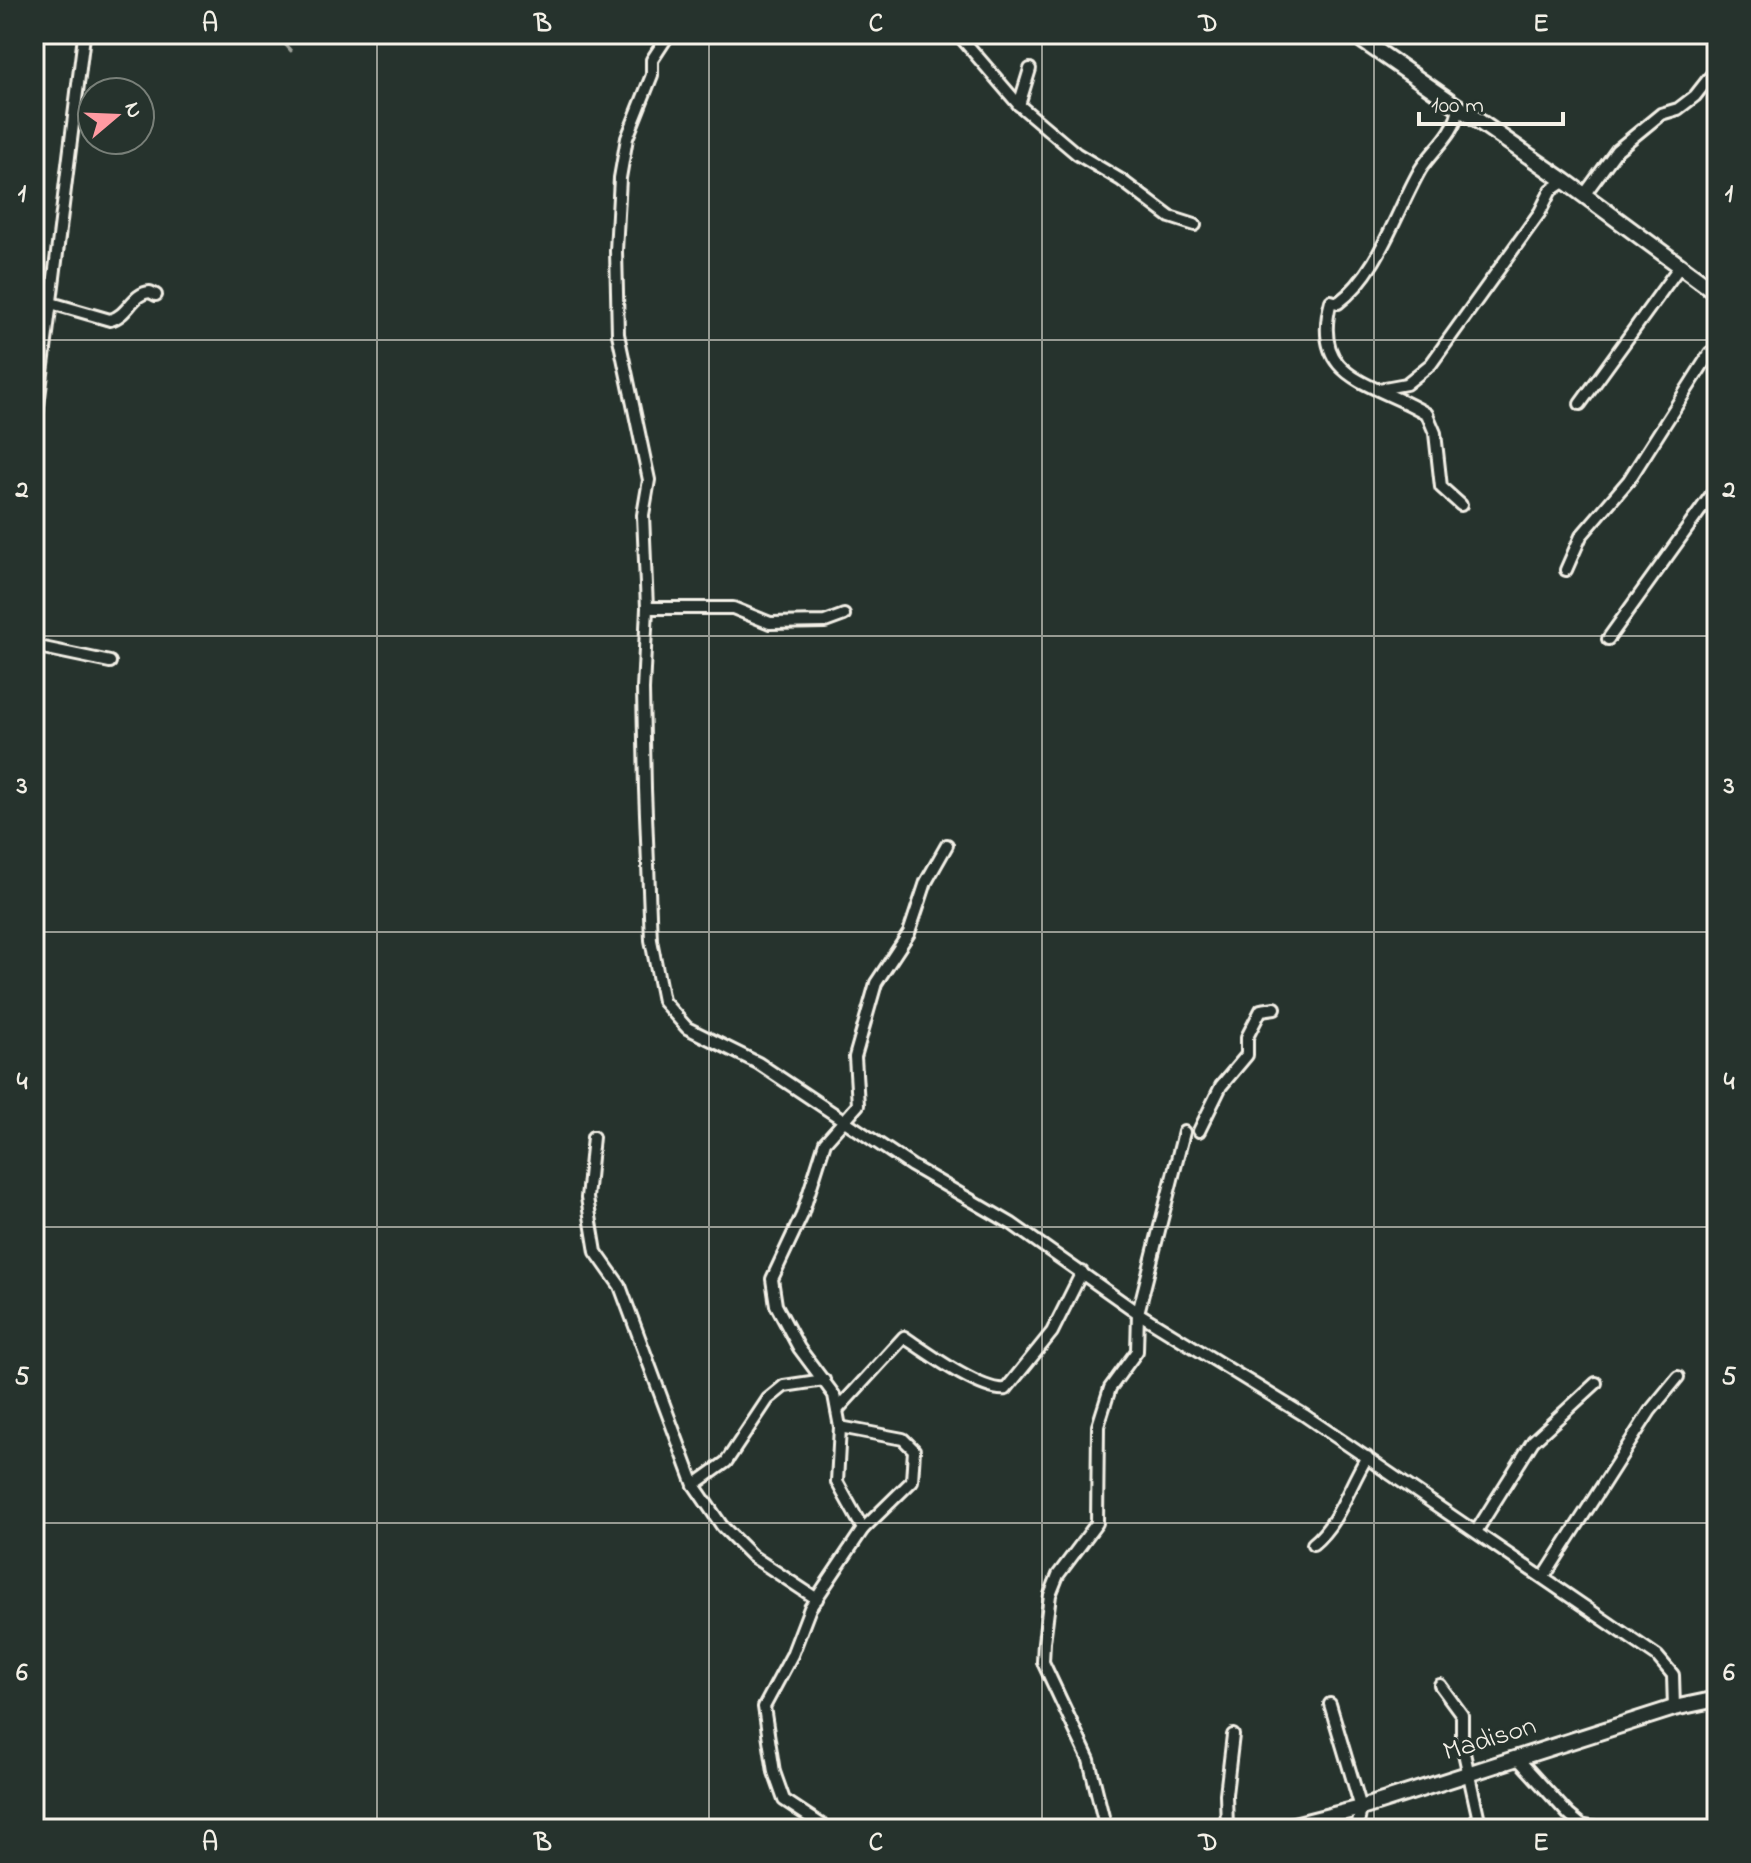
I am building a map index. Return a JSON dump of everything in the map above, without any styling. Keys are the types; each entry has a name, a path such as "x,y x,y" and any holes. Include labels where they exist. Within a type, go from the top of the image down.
{"street":[{"path":"669,34 652,60 652,75 627,138 620,178 616,251 618,334 649,480 643,515 647,608 643,690 651,926 663,1001 687,1028 758,1063 912,1166 1012,1224 1138,1313 1225,1364 1477,1530 1657,1656 1673,1675 1674,1708"},
{"path":"958,34 1019,105 1077,154 1121,180 1170,217 1195,225"},
{"path":"1353,34 1565,181 1717,293"},
{"path":"34,438 84,36"},
{"path":"1584,195 1617,150 1661,114 1678,109 1695,96 1717,68"},
{"path":"1019,105 1030,69"},
{"path":"1459,107 1457,121 1418,174 1363,280 1338,303 1331,301 1324,329 1329,351 1360,382 1427,414 1435,433 1441,487 1461,505"},
{"path":"1379,389 1406,384 1431,364 1540,212 1551,190 1565,181"},
{"path":"1580,404 1680,266"},
{"path":"51,303 110,320 122,315 141,293 156,295"},
{"path":"1566,570 1581,536 1629,480 1710,353 1717,348"},
{"path":"1608,639 1717,487"},
{"path":"647,608 733,608 770,623 825,622 844,615"},
{"path":"34,646 110,662"},
{"path":"863,1529 837,1482 840,1427 834,1395 799,1348 776,1305 772,1279 802,1215 825,1142 858,1105 855,1057 876,983 909,933 926,882 947,845"},
{"path":"1199,1131 1221,1086 1247,1055 1247,1037 1255,1018 1261,1010 1275,1008"},
{"path":"1106,1829 1089,1760 1043,1662 1044,1642 1050,1595 1058,1575 1097,1523 1098,1426 1110,1388 1137,1351 1138,1313 1184,1132"},
{"path":"593,1137 587,1198 596,1252 620,1286 694,1485 722,1526 752,1556 817,1599"},
{"path":"837,1410 904,1337 968,1376 994,1389 1006,1389 1052,1332 1082,1272"},
{"path":"1544,1577 1650,1411 1678,1377"},
{"path":"694,1485 726,1462 768,1399 784,1386 824,1380"},
{"path":"1477,1530 1533,1441 1596,1383"},
{"path":"828,1829 784,1800 774,1772 764,1707 817,1599 863,1529 912,1481 914,1450 903,1439 840,1427"},
{"path":"1313,1544 1331,1529 1345,1492 1367,1457"},
{"path":"1440,1685 1462,1715 1462,1744 1481,1829"},
{"name":"Madison","path":"1278,1829 1361,1808 1519,1760 1674,1708 1717,1699"},
{"path":"1330,1704 1361,1808 1357,1829"},
{"path":"1227,1829 1226,1794 1233,1735"},
{"path":"1519,1760 1581,1825 1603,1829"}],"waterway":[{"path":"276,34 291,51"}]}
